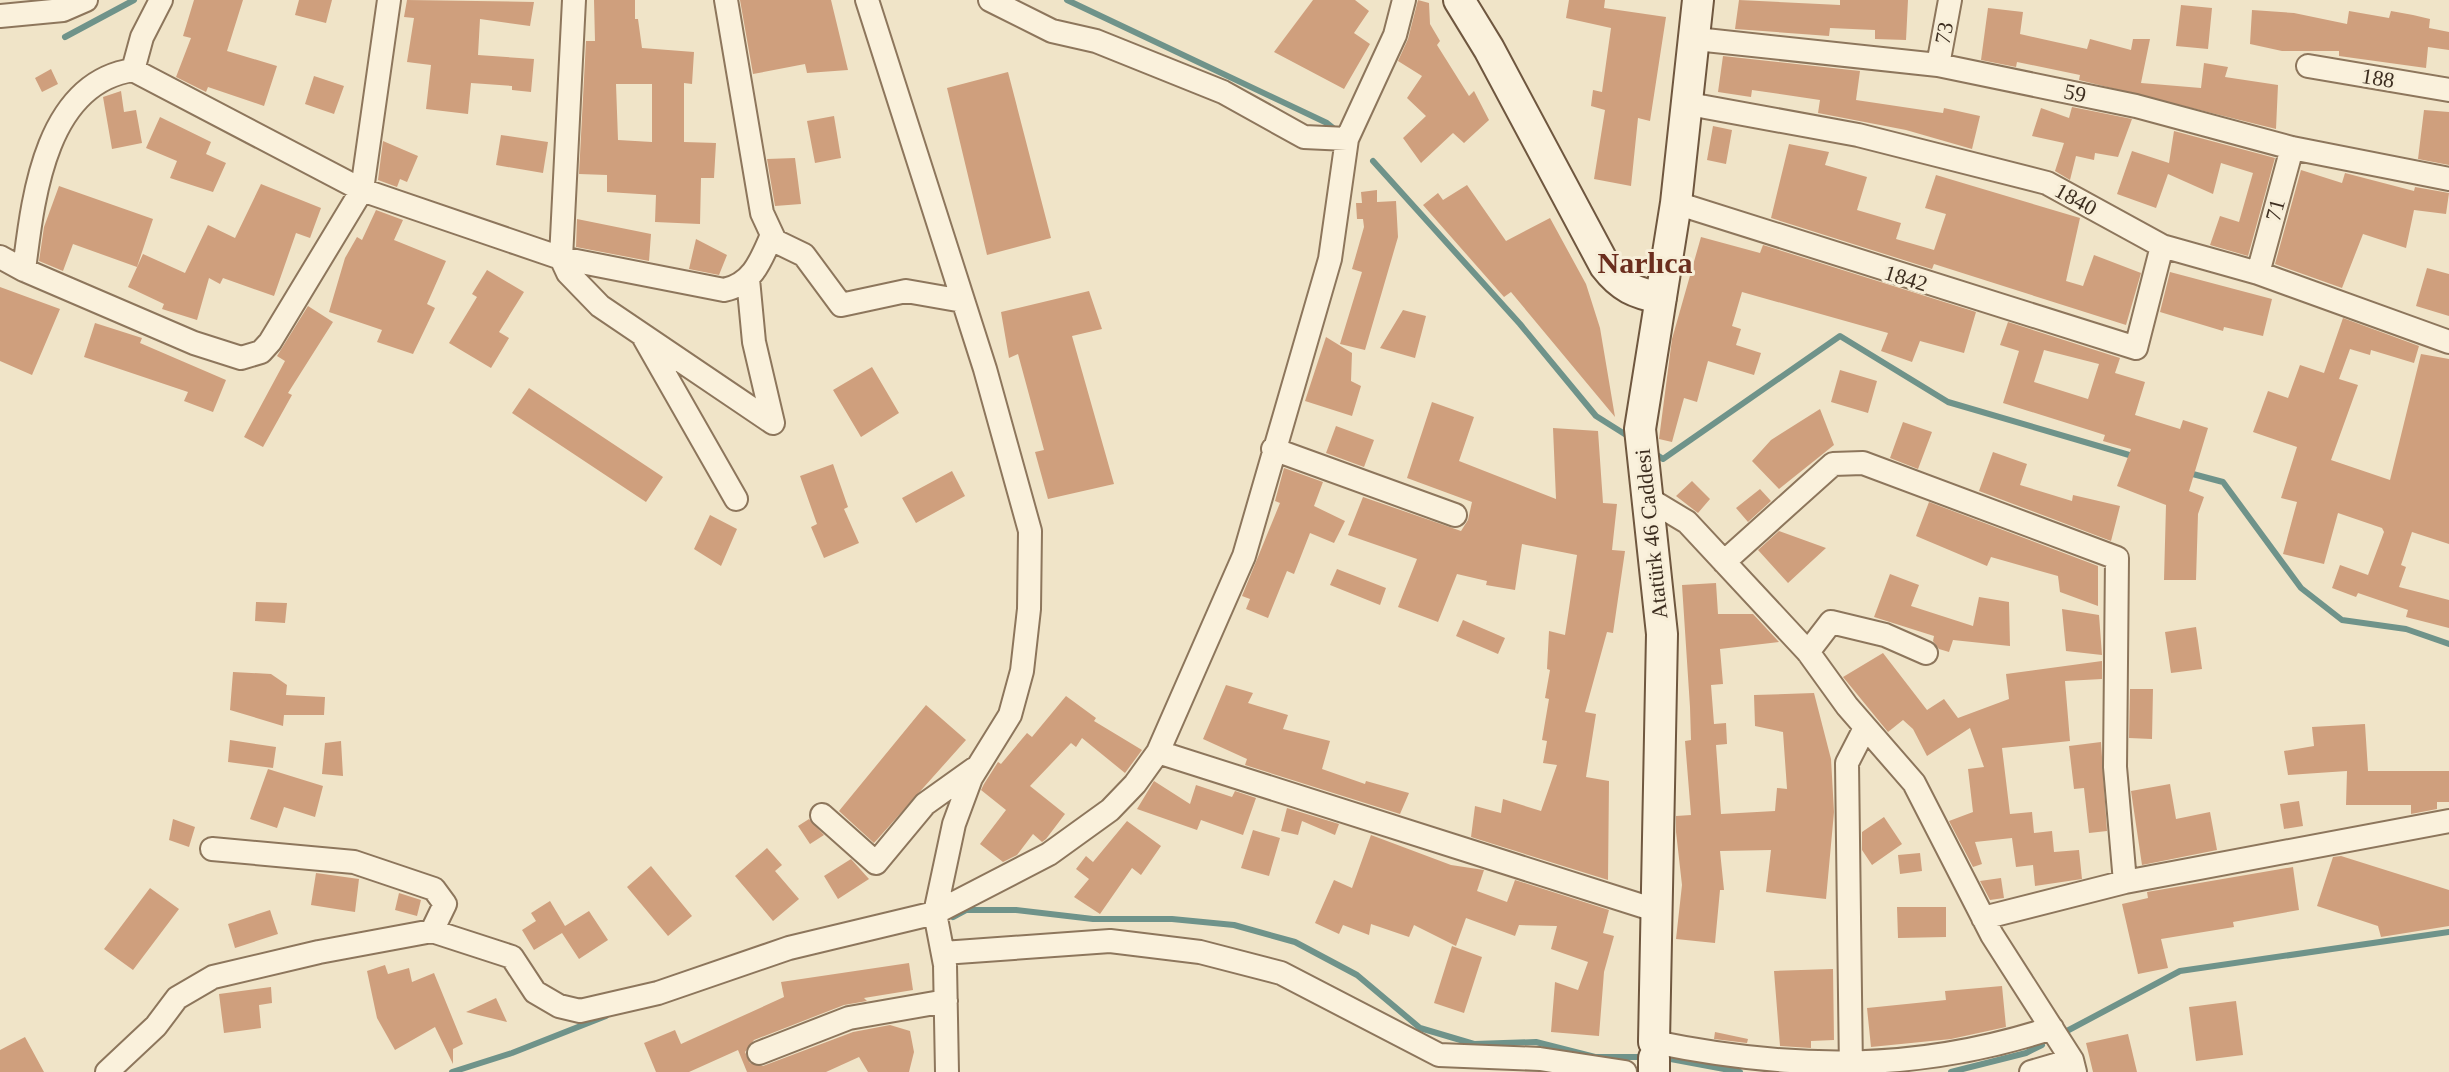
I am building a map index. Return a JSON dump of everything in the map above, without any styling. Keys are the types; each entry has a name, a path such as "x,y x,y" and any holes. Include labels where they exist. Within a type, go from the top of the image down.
{"street":[{"path":"0,16 63,10 86,0"},
{"path":"133,70 142,37 161,0"},
{"path":"0,257 194,343 241,358 251,357 270,342 362,190 389,0"},
{"path":"574,0 561,258 568,273 600,306 773,423 754,342 748,279"},
{"path":"726,0 762,213 775,241 804,255 841,305 906,291 963,301"},
{"path":"867,0 963,301 1030,531 1029,609 1022,671 1010,715 979,766 954,824 935,913 943,953 947,1072"},
{"path":"990,0 1052,31 1096,41 1223,92 1304,137 1347,139"},
{"path":"107,1072 156,1026 177,998 213,977 432,931 512,957 535,992 559,1006 580,1011 658,993 789,948 935,913 1049,854 1110,810 1135,784 1158,752 1244,556 1330,259 1347,139 1395,35 1404,0"},
{"path":"1459,0 1489,49 1605,266 1618,284 1636,294 1661,298"},
{"name":"Atatürk 46 Caddesi","path":"1654,1057 1662,634 1642,445 1689,104 1698,0"},
{"name":"73","path":"1938,65 1950,0"},
{"name":"59","path":"1696,39 1938,65 2136,106 2292,148 2449,179"},
{"name":"188","path":"2308,66 2449,90"},
{"path":"24,270 31,219 60,123 75,98 113,73 133,70 362,190 561,258 724,290 737,287 748,279 772,235"},
{"name":"1840","path":"1689,104 1858,135 2047,183 2162,246 2258,273 2449,342"},
{"name":"71","path":"2258,273 2292,148"},
{"name":"1842","path":"1676,203 2136,348 2162,246"},
{"path":"642,335 736,499"},
{"path":"1273,449 1455,515"},
{"path":"1724,562 1833,464 1863,463 2117,558 2115,767 2125,882"},
{"path":"1647,498 1687,522 1808,652 1865,728 1914,783 1983,918 2073,1066 2031,1072"},
{"path":"1808,652 1831,622 1885,635 1926,653"},
{"path":"1851,1071 1847,763 1865,728"},
{"path":"1158,752 1655,910"},
{"path":"822,815 876,863 925,804 979,766"},
{"path":"1983,918 2125,882 2449,821"},
{"path":"212,849 354,862 434,889 445,904 432,931"},
{"path":"943,953 1110,941 1200,952 1281,973 1439,1055 1540,1059 1625,1072"},
{"path":"759,1053 849,1018 946,1001"},
{"path":"1654,1057 1851,1071 1936,1067 2024,1042 2052,1028"}],"building":[{"path":"194,0 243,0 227,51 277,66 264,106 208,87 206,92 176,77 191,38 183,36"},
{"path":"299,0 332,0 326,23 295,15"},
{"path":"407,0 534,2 530,26 480,19 478,55 534,59 531,92 512,90 512,86 471,83 468,114 426,109 431,65 407,62 414,18 404,17"},
{"path":"594,0 635,0 635,19 638,19 642,48 694,52 692,84 684,83 684,142 716,143 714,178 701,178 700,224 655,222 656,195 607,192 607,175 579,174 586,41 595,41","holes":["616,84 652,84 652,142 618,140"]},
{"path":"740,0 831,0 848,70 807,73 805,64 753,74"},
{"path":"1313,0 1355,0 1369,11 1354,33 1370,44 1344,89 1274,52"},
{"path":"1418,0 1429,3 1430,24 1440,41 1437,45 1469,96 1474,91 1489,120 1464,143 1453,133 1421,163 1403,138 1426,116 1407,98 1422,76 1398,61 1408,39"},
{"path":"1569,0 1605,0 1604,8 1666,17 1650,121 1638,118 1631,186 1594,179 1605,110 1591,106 1593,90 1602,92 1611,28 1566,18"},
{"path":"1739,0 1840,5 1840,0 1908,0 1906,40 1875,39 1875,30 1830,28 1829,36 1735,29"},
{"path":"2181,5 2212,8 2208,49 2176,46"},
{"path":"1988,8 2023,12 2020,34 2087,49 2090,39 2131,50 2133,39 2150,39 2141,83 2201,88 2204,63 2228,67 2225,77 2278,85 2276,129 2079,80 2080,75 2017,62 2016,67 1981,60"},
{"path":"2252,10 2294,13 2347,24 2349,11 2389,18 2391,11 2413,15 2430,19 2429,28 2449,32 2449,50 2428,47 2426,68 2339,56 2339,51 2282,51 2250,44"},
{"path":"1723,56 1860,71 1856,100 1943,113 1944,108 1980,116 1972,149 1906,130 1818,113 1820,100 1752,90 1751,97 1718,92"},
{"path":"51,69 58,84 42,92 35,78"},
{"path":"1008,72 1051,238 987,255 947,88"},
{"path":"314,76 344,86 334,114 305,104"},
{"path":"121,91 124,112 136,110 142,143 112,149 103,97"},
{"path":"2072,107 2132,119 2118,157 2095,153 2094,160 2076,156 2070,180 2055,171 2064,143 2032,136 2041,108 2069,118"},
{"path":"2424,110 2449,112 2449,165 2418,159"},
{"path":"834,116 841,158 815,163 807,121"},
{"path":"160,117 211,142 206,154 226,163 213,192 170,178 177,161 146,148"},
{"path":"1713,126 1732,130 1726,164 1707,160"},
{"path":"2174,131 2275,158 2248,256 2210,245 2220,216 2239,222 2253,173 2221,163 2213,194 2168,174 2156,208 2117,194 2132,151 2169,163"},
{"path":"501,135 548,142 543,173 496,165"},
{"path":"383,141 418,156 407,182 400,179 397,187 378,180"},
{"path":"1789,144 1829,152 1825,165 1867,177 1857,210 1901,223 1896,239 1934,250 1946,214 1925,208 1936,175 2080,218 2066,281 2083,286 2094,255 2141,273 2126,325 1934,264 1932,269 1771,218"},
{"path":"795,158 801,204 775,206 767,159"},
{"path":"2301,170 2342,183 2345,173 2414,191 2415,187 2449,193 2446,214 2414,210 2406,248 2363,234 2342,288 2275,264"},
{"path":"261,184 321,208 310,238 296,233 274,296 223,278 220,284 209,278 197,320 162,309 164,304 128,287 143,254 185,273 208,225 235,238"},
{"path":"1467,185 1506,241 1550,218 1586,284 1600,328 1615,417 1511,292 1504,297 1423,205 1438,193 1443,200"},
{"path":"59,186 153,219 137,267 73,244 63,271 39,261 44,227"},
{"path":"1377,190 1377,202 1396,201 1398,237 1365,350 1340,344 1362,272 1352,269 1364,227 1363,219 1357,219 1356,203 1362,203 1361,192"},
{"path":"376,210 403,220 394,240 446,261 427,304 435,308 413,354 377,342 382,330 329,312 345,258 357,237 362,240"},
{"path":"577,219 651,234 649,261 576,247"},
{"path":"1701,237 1760,253 1763,245 1976,312 1964,353 1920,341 1912,362 1881,351 1888,333 1742,292 1732,326 1741,329 1736,345 1761,353 1754,375 1708,361 1697,402 1684,398 1672,442 1659,439 1672,339"},
{"path":"696,239 727,255 719,275 689,269"},
{"path":"2427,268 2449,274 2449,316 2416,306"},
{"path":"487,270 524,292 499,332 509,338 491,368 449,343 477,297 472,294"},
{"path":"2170,272 2272,299 2263,336 2224,327 2223,331 2160,312"},
{"path":"0,287 60,309 32,375 0,361"},
{"path":"1089,291 1102,329 1072,336 1114,484 1048,499 1035,452 1044,450 1018,354 1009,358 1001,312"},
{"path":"308,306 333,322 288,393 292,395 263,447 244,437 285,361 277,356"},
{"path":"1403,310 1426,316 1415,358 1380,348"},
{"path":"2343,318 2419,346 2414,363 2371,350 2370,355 2350,349 2339,379 2358,385 2331,460 2390,480 2421,354 2449,359 2449,544 2412,532 2401,565 2406,567 2399,587 2449,600 2449,628 2406,617 2408,610 2358,593 2356,597 2332,588 2340,565 2368,575 2384,532 2382,528 2338,513 2324,564 2283,554 2297,502 2281,498 2297,447 2253,432 2268,391 2288,398 2300,365 2324,373"},
{"path":"2008,322 2120,358 2115,373 2145,382 2135,415 2180,429 2183,420 2208,428 2189,491 2204,497 2198,514 2196,580 2164,580 2166,505 2117,486 2131,449 2103,441 2105,435 2003,403 2019,351 2000,345","holes":["2044,350 2099,364 2088,399 2034,382"]},
{"path":"95,323 142,338 140,343 226,380 213,412 184,401 188,392 84,357"},
{"path":"1326,337 1352,353 1351,381 1361,386 1352,416 1305,401"},
{"path":"872,367 899,413 861,437 833,390"},
{"path":"1840,370 1877,381 1868,413 1831,402"},
{"path":"529,388 663,477 646,502 512,413"},
{"path":"1432,402 1474,417 1459,461 1556,499 1553,428 1598,431 1603,503 1617,504 1612,550 1625,551 1613,633 1607,632 1585,712 1596,714 1586,777 1609,781 1608,880 1471,837 1475,806 1501,813 1503,799 1541,811 1557,765 1543,763 1547,741 1542,740 1549,699 1545,698 1550,670 1547,669 1549,631 1565,635 1577,555 1522,544 1515,590 1486,585 1487,581 1457,574 1438,622 1398,607 1417,559 1348,535 1363,497 1461,531 1468,520 1472,502 1407,478"},
{"path":"1820,409 1834,445 1779,489 1752,461 1771,440"},
{"path":"1903,422 1932,432 1918,469 1890,458"},
{"path":"1336,426 1374,440 1364,467 1326,453"},
{"path":"1993,452 2027,464 2020,485 2072,501 2073,495 2120,506 2111,541 1979,491"},
{"path":"833,464 848,507 844,509 859,543 824,558 811,527 817,524 800,476"},
{"path":"1284,468 1323,482 1314,506 1345,521 1334,543 1310,533 1294,574 1287,571 1268,618 1246,609 1250,599 1242,596 1280,503 1275,501"},
{"path":"952,471 965,496 916,523 902,498"},
{"path":"1692,481 1710,499 1698,513 1676,496"},
{"path":"1760,489 1771,501 1748,522 1736,508"},
{"path":"1929,502 2098,566 2098,606 2060,592 2058,576 1991,557 1987,566 1916,536"},
{"path":"710,515 737,529 721,566 694,549"},
{"path":"1779,531 1826,548 1788,583 1758,550"},
{"path":"1337,569 1386,588 1380,605 1330,585"},
{"path":"1890,574 1919,585 1911,606 1973,626 1979,597 2009,602 2010,646 1953,640 1949,652 1939,649 1933,641 1934,636 1874,617"},
{"path":"1716,583 1718,614 1753,614 1779,642 1720,649 1723,684 1711,685 1714,724 1726,723 1727,744 1716,745 1721,814 1775,811 1777,788 1787,789 1783,732 1755,726 1754,695 1814,693 1831,759 1834,812 1826,899 1766,892 1771,850 1720,851 1724,890 1720,890 1715,943 1676,939 1682,885 1676,816 1691,815 1685,741 1691,740 1690,707 1682,585"},
{"path":"256,602 287,603 285,623 255,621"},
{"path":"2062,609 2099,615 2102,655 2066,651"},
{"path":"1463,620 1505,638 1498,654 1456,636"},
{"path":"2196,627 2202,669 2171,673 2165,632"},
{"path":"1883,653 1927,710 1944,699 1958,718 2009,699 2006,674 2102,661 2102,679 2065,681 2070,741 2002,748 2010,814 2032,812 2034,833 2052,831 2054,852 2079,850 2082,879 2035,886 2033,865 2016,867 2012,838 1975,842 1982,864 1973,867 1949,821 1973,812 1968,769 1984,767 1970,728 1927,756 1913,729 1903,720 1888,732 1843,677"},
{"path":"233,672 271,674 287,685 286,695 325,697 324,715 284,715 283,726 230,710"},
{"path":"1226,685 1253,693 1248,703 1288,715 1283,729 1330,741 1322,769 1365,784 1366,781 1409,793 1400,814 1245,765 1247,759 1203,739"},
{"path":"2130,689 2153,689 2152,739 2129,738"},
{"path":"1066,696 1096,718 1094,721 1142,750 1125,773 1082,738 1076,747 1071,743 1030,786 1065,814 1046,839 1042,842 1033,834 1017,855 1003,862 980,844 1006,810 981,790 998,762 1001,764 1027,733 1032,737"},
{"path":"926,705 966,740 874,843 839,811"},
{"path":"2365,724 2368,771 2449,771 2449,802 2437,802 2437,809 2411,814 2411,805 2346,805 2347,771 2288,775 2284,751 2314,746 2312,727"},
{"path":"230,740 276,747 273,768 228,762"},
{"path":"341,741 343,776 322,774 325,743"},
{"path":"2101,742 2107,831 2089,833 2084,788 2074,789 2069,746"},
{"path":"268,769 323,786 315,817 284,807 277,828 250,819"},
{"path":"1154,781 1190,804 1196,785 1232,797 1235,791 1256,798 1243,835 1201,820 1197,830 1137,809"},
{"path":"2170,784 2176,819 2210,812 2217,850 2142,865 2131,791"},
{"path":"2299,801 2303,826 2284,829 2280,804"},
{"path":"1287,808 1339,824 1335,835 1302,821 1298,835 1281,831"},
{"path":"1884,817 1902,844 1872,865 1862,850 1862,832"},
{"path":"173,819 195,827 189,847 169,840"},
{"path":"809,819 824,835 810,844 798,826"},
{"path":"1127,821 1161,846 1141,875 1132,868 1100,914 1074,897 1089,879 1076,869 1086,856 1093,862"},
{"path":"1253,830 1280,838 1269,876 1241,868"},
{"path":"1371,835 1451,865 1484,870 1477,891 1507,902 1515,880 1609,910 1603,933 1614,936 1604,972 1599,1036 1551,1032 1555,982 1578,990 1588,962 1551,949 1557,926 1519,925 1515,936 1466,918 1456,946 1414,925 1409,937 1371,924 1369,935 1343,925 1339,934 1315,923 1334,880 1352,888"},
{"path":"767,848 782,865 775,871 799,899 773,921 735,876"},
{"path":"1920,853 1922,871 1900,874 1898,855"},
{"path":"2341,856 2449,890 2449,926 2381,937 2378,926 2317,906 2333,857"},
{"path":"851,859 869,879 838,899 824,876"},
{"path":"651,866 692,916 668,936 627,887"},
{"path":"2293,867 2299,910 2233,922 2234,927 2161,939 2168,968 2138,974 2122,904 2148,898 2147,892"},
{"path":"316,873 359,879 355,912 311,905"},
{"path":"2001,878 2004,898 1990,900 1980,881"},
{"path":"150,888 179,909 133,970 104,949"},
{"path":"399,893 421,900 417,916 395,910"},
{"path":"550,901 565,926 589,911 608,940 579,959 562,933 534,950 522,930 536,921 531,913"},
{"path":"1897,907 1946,907 1946,937 1898,938"},
{"path":"270,910 278,934 235,948 228,924"},
{"path":"1452,946 1482,957 1464,1013 1434,1003"},
{"path":"909,963 913,990 864,998 867,1001 844,1005 754,1040 745,1052 750,1063 763,1066 853,1032 890,1025 910,1031 914,1052 909,1072 868,1072 859,1057 826,1072 747,1072 738,1050 689,1072 656,1072 644,1043 675,1030 681,1044 784,997 781,982"},
{"path":"385,965 388,974 409,968 412,982 434,973 463,1044 453,1049 453,1064 435,1027 395,1050 377,1018 367,971"},
{"path":"1833,969 1834,1040 1811,1041 1811,1048 1780,1046 1774,971"},
{"path":"2002,986 2006,1027 1951,1039 1871,1047 1867,1008 1946,1000 1945,991"},
{"path":"271,987 272,1003 259,1005 261,1028 224,1033 219,994"},
{"path":"496,998 507,1022 466,1012"},
{"path":"2236,1001 2243,1055 2196,1061 2189,1007"},
{"path":"1715,1032 1748,1039 1747,1043 1714,1039"},
{"path":"2128,1034 2137,1072 2093,1072 2086,1043"},
{"path":"25,1037 44,1072 0,1072 0,1050"}],"waterway":[{"path":"65,37 134,0"},
{"path":"1067,0 1327,123 1337,131"},
{"path":"1373,161 1520,324 1596,416 1631,438"},
{"path":"1654,453 1663,459 1840,336 1948,402 2136,457"},
{"path":"2189,473 2223,482 2301,588 2342,620 2406,629 2449,644"},
{"path":"953,917 966,910 1016,910 1093,919 1172,919 1234,925 1295,942 1357,975 1420,1028 1474,1044 1536,1042 1595,1057 1645,1057"},
{"path":"2065,1032 2180,971 2449,932"},
{"path":"452,1072 512,1053 606,1016"},
{"path":"1951,1072 2026,1053 2042,1045"},
{"path":"1660,1057 1740,1072"}],"district":[{"name":"Narlıca","path":"1645,262"}]}
